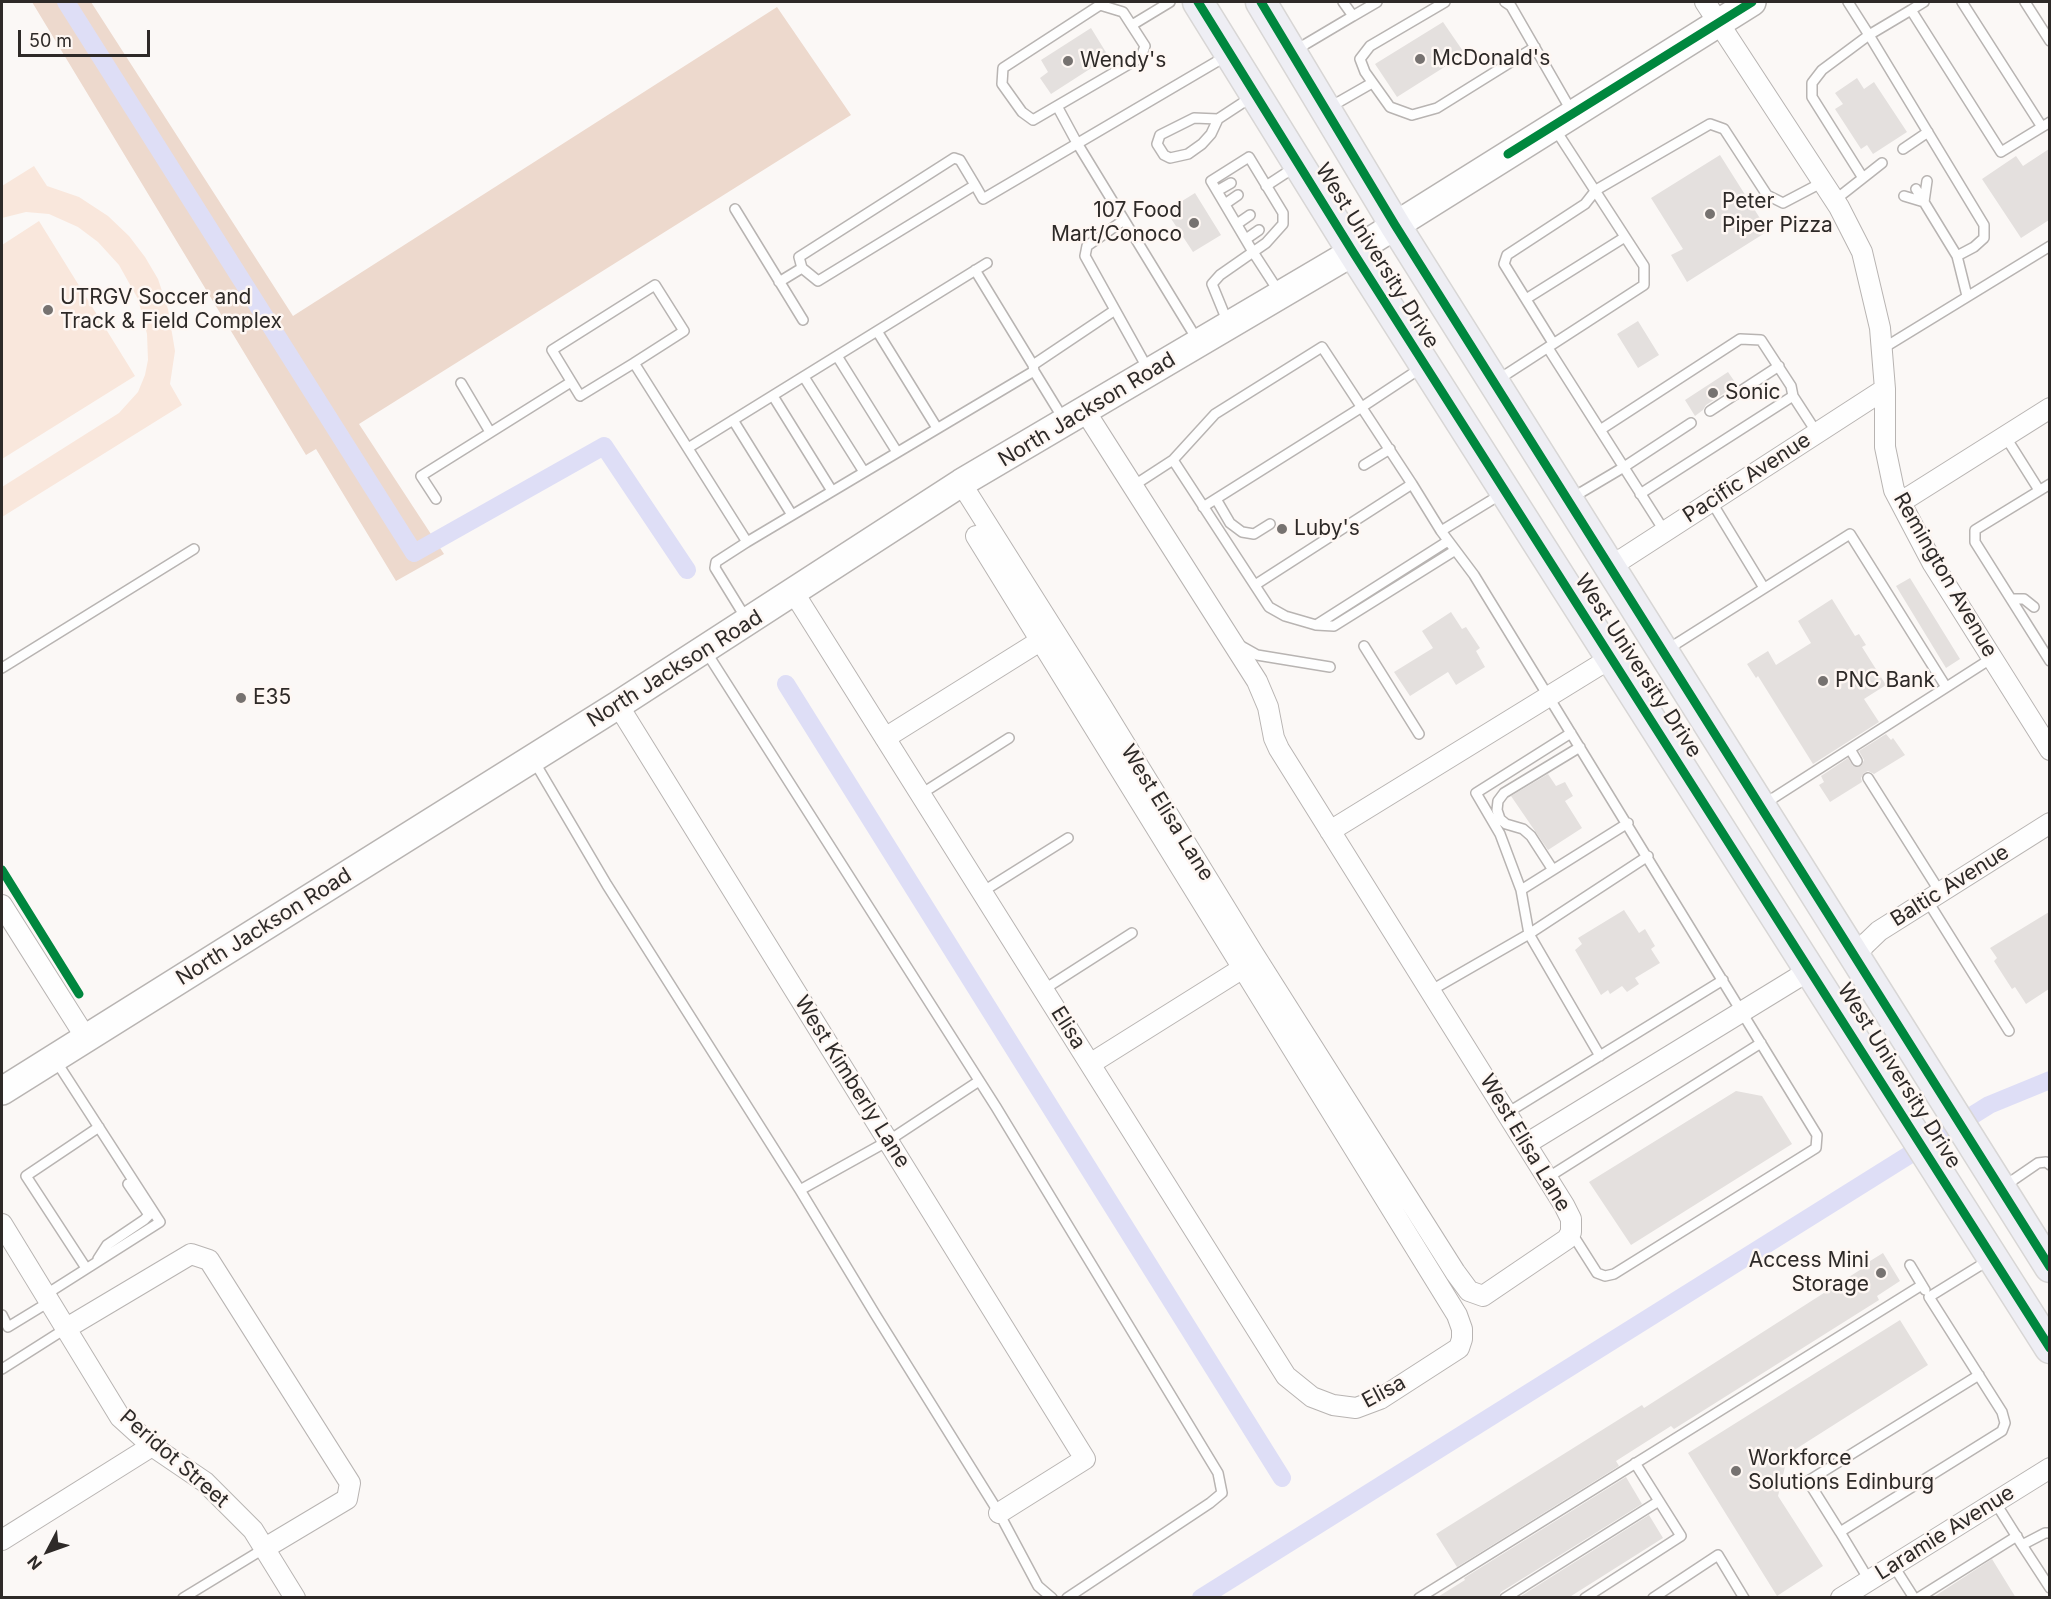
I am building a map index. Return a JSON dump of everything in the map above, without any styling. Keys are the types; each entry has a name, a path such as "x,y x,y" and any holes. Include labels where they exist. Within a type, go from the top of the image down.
{"main road":[{"name":"West University Drive","path":"1198,2 1353,252 2049,1348"},
{"name":"West University Drive","path":"1261,2 1395,225 2000,1188 2042,1250"},
{"name":"North Jackson Road","path":"2,1091 705,650 961,483 1353,252 1563,120 1712,12 1752,2"},
{"path":"1680,766 1696,767 1713,778 1773,879 1819,949 1831,961 1840,964 1854,955"},
{"path":"1944,1180 1985,1227 2049,1324"}],"street":[{"name":"Remington Avenue","path":"1712,12 1835,200 1862,252 1880,328 1885,389 1886,447 1894,490 1933,564 2049,750"},
{"name":"Pacific Avenue","path":"1610,567 1885,389"},
{"path":"1900,502 2049,408"},
{"name":"West Elisa Lane","path":"961,483 1455,1272 1469,1291 1483,1296 1567,1239 1571,1232 1571,1219 1279,749 1274,738 1268,708 1257,681 1133,486 1076,417"},
{"name":"Elisa","path":"794,593 1286,1376 1312,1397 1333,1405 1356,1408 1380,1399 1459,1348 1462,1329 1457,1315 976,537"},
{"path":"885,738 1040,641"},
{"path":"1330,831 1611,658"},
{"name":"West Kimberly Lane","path":"618,705 1086,1459 999,1513"},
{"name":"Baltic Avenue","path":"1854,955 1879,931 2049,823"},
{"path":"2,904 86,1038"},
{"path":"1090,1064 1243,969"},
{"path":"1526,1144 1810,970"},
{"name":"Peridot Street","path":"2,1224 120,1417 152,1446 205,1482 254,1530 294,1598"},
{"path":"65,1329 191,1254 209,1260 350,1483 348,1498 265,1548"},
{"path":"2,1540 152,1446"},
{"name":"Laramie Avenue","path":"1847,1596 2049,1468"}],"lane":[{"path":"1132,26 1170,2"},
{"path":"1343,2 1353,16"},
{"path":"1292,52 1377,2"},
{"path":"1445,2 1370,46 1360,59 1365,72 1390,107 1412,115 1437,108 1535,47"},
{"path":"1494,382 1644,285 1644,266 1596,190 1563,120 1535,47 1511,6 1505,2"},
{"path":"1848,2 1984,225 1984,238 1974,248 1957,256"},
{"path":"1863,178 1812,97 1812,83 1822,70 1869,35 1924,2"},
{"path":"1911,10 2001,152 2046,125 1962,2"},
{"path":"2025,2 2049,41"},
{"path":"1100,5 1123,12 1132,26 1145,46 1142,57 1033,120 1022,112 1002,84 1003,68 1100,5"},
{"path":"975,185 818,281 802,268 799,256 954,158 960,160 975,185 983,199 1230,54"},
{"path":"1326,109 1372,82"},
{"path":"1218,119 1194,118 1161,135 1157,144 1164,155 1170,158 1188,154 1211,134 1218,119 1255,94"},
{"path":"1057,106 1077,143 1199,343"},
{"path":"1665,532 1550,346 1526,299 1504,264 1507,255 1585,204 1596,190 1710,124 1724,129 1767,195 1783,203 1822,182"},
{"path":"1903,149 1928,132"},
{"path":"1229,326 1212,284 1220,275 1254,252 1276,234 1283,224 1280,215 1270,202 1264,183 1252,170 1249,157 1211,181 1246,239 1254,252 1281,295"},
{"path":"1835,200 1882,163"},
{"path":"1254,185 1264,183 1299,165"},
{"path":"1924,202 1927,181"},
{"path":"1217,191 1231,183"},
{"path":"1916,189 1957,256 1967,296"},
{"path":"1225,204 1238,195"},
{"path":"1904,196 1924,202"},
{"path":"735,209 803,320"},
{"path":"1237,224 1250,215"},
{"path":"1124,220 1088,246 1085,256 1150,372"},
{"path":"1246,239 1259,230"},
{"path":"1526,299 1625,237"},
{"path":"1882,349 2049,246"},
{"path":"688,448 987,263"},
{"path":"779,282 802,268"},
{"path":"975,270 1033,368 1076,417"},
{"path":"655,285 684,331 634,363 580,396 552,350 655,285"},
{"path":"748,622 715,568 716,562 1033,368 1115,310"},
{"path":"877,331 937,428"},
{"path":"1600,430 1740,339 1761,340 1779,366 1791,386 1793,396 1817,433"},
{"path":"1133,486 1173,460 1215,414 1322,347 1454,551 1474,575 1817,1135 1816,1148 1614,1274 1605,1276 1598,1273 1571,1232"},
{"path":"837,356 897,452"},
{"path":"634,363 747,542"},
{"path":"1203,507 1425,365"},
{"path":"1710,411 1779,366"},
{"path":"804,377 864,472"},
{"path":"461,382 490,432"},
{"path":"436,499 421,476 571,382"},
{"path":"773,396 832,491"},
{"path":"1640,494 1793,396"},
{"path":"733,420 792,515"},
{"path":"1568,500 1691,423"},
{"path":"2005,436 2039,490"},
{"path":"1364,465 1390,449"},
{"path":"1173,460 1269,607 1285,616 1316,626 1335,626 1454,551"},
{"path":"1255,585 1412,484"},
{"path":"2049,484 1975,530 1975,542 2049,661"},
{"path":"1441,531 1505,491"},
{"path":"1216,500 1230,523 1242,532 1254,534 1270,524"},
{"path":"1711,501 1764,588"},
{"path":"1664,652 1850,534 1946,687"},
{"path":"1316,626 1448,541"},
{"path":"2,668 194,549"},
{"path":"2011,599 2024,599 2034,607"},
{"path":"1231,641 1257,655 1330,667"},
{"path":"1364,646 1419,734"},
{"path":"705,650 979,1081 1218,1473 1222,1493 1210,1503 1067,1598"},
{"path":"1761,806 1992,658"},
{"path":"1571,733 1476,793 1500,834 1521,890 1529,934 1600,1056"},
{"path":"921,794 1009,738"},
{"path":"1553,870 1531,836 1523,829 1506,824 1500,819 1497,810 1498,801 1504,793 1580,747"},
{"path":"1850,749 1857,761"},
{"path":"532,759 613,894 800,1190 999,1513 1038,1586 1052,1598"},
{"path":"1868,778 2009,1031"},
{"path":"1521,890 1628,823"},
{"path":"982,892 1068,838"},
{"path":"1430,991 1529,934 1648,856"},
{"path":"1043,990 1132,933"},
{"path":"1507,1113 1723,980"},
{"path":"1547,1178 1761,1042"},
{"path":"2,1316 8,1327 86,1268 160,1222 55,1058"},
{"path":"800,1190 888,1141 979,1081"},
{"path":"102,1131 104,1147"},
{"path":"86,1268 26,1176 102,1131"},
{"path":"2000,1188 2038,1163 2046,1162 2049,1165"},
{"path":"97,1261 107,1245 148,1215 128,1184"},
{"path":"1929,1297 1993,1258"},
{"path":"1840,1532 2001,1431 2005,1423 2002,1412 1910,1265"},
{"path":"1419,1598 1922,1285"},
{"path":"2,1369 65,1329"},
{"path":"1869,1580 1808,1481 1978,1375"},
{"path":"1585,1598 1681,1536 1635,1463"},
{"path":"1505,1598 1659,1501"},
{"path":"1995,1502 2049,1588"},
{"path":"2022,1545 2049,1533"},
{"path":"1893,1565 1916,1598 2017,1536"},
{"path":"183,1598 265,1548"},
{"path":"1653,1598 1718,1555 1744,1598"}],"shaded area":[{"path":"32,2 91,2 293,316 777,7 851,115 359,424 444,554 396,581 316,449 306,455"},
{"path":"34,166 47,186 79,197 108,216 129,236 145,257 158,279 168,309 175,351 170,384 182,405 2,517 2,487 119,413 138,392 148,360 147,334 138,299 119,265 98,242 78,227 49,214 26,212 2,218 2,186"},
{"name":"UTRGV Soccer and Track & Field Complex","path":"39,221 135,376 2,459 2,245"}],"building":[{"name":"McDonald's","path":"1443,22 1465,54 1397,97 1375,64"},
{"name":"Wendy's","path":"1091,28 1107,54 1094,61 1096,65 1051,94 1040,78 1048,72 1041,60"},
{"path":"1857,78 1864,89 1874,82 1907,132 1873,154 1867,145 1861,149 1835,109 1843,104 1835,93"},
{"path":"2049,149 2049,220 2021,238 1982,179 2016,156 2023,166"},
{"name":"Peter Piper Pizza","path":"1720,155 1768,231 1687,282 1671,255 1683,249 1651,198"},
{"name":"107 Food Mart/Conoco","path":"1195,193 1221,235 1193,252 1166,211"},
{"path":"1638,321 1659,355 1638,368 1617,334"},
{"name":"Sonic","path":"1728,372 1737,385 1706,405 1695,416 1685,400"},
{"path":"1910,578 1960,659 1946,668 1896,586"},
{"name":"PNC Bank","path":"1832,599 1855,636 1859,634 1866,645 1862,647 1886,685 1864,699 1879,722 1813,764 1758,676 1756,678 1747,664 1768,651 1776,665 1811,643 1798,621"},
{"path":"1451,612 1462,629 1466,627 1480,648 1476,651 1485,667 1456,685 1448,672 1410,696 1394,672 1433,648 1422,631"},
{"name":"PNC Bank","path":"1886,734 1891,740 1893,738 1905,755 1874,774 1868,771 1864,773 1861,778 1862,782 1830,802 1819,785 1824,782 1821,776 1848,758 1853,766 1861,766 1864,760 1859,751"},
{"path":"1548,774 1556,786 1565,782 1573,796 1565,801 1582,828 1548,850 1511,796"},
{"path":"1624,910 1639,933 1645,929 1655,946 1651,949 1660,963 1635,978 1639,984 1627,992 1622,986 1610,994 1608,990 1601,995 1575,950 1582,944 1578,938"},
{"path":"2049,912 2049,989 2026,1004 2015,987 2012,989 1994,961 1997,958 1990,948"},
{"path":"1736,1091 1762,1096 1792,1144 1631,1245 1589,1182"},
{"path":"1883,1253 1900,1281 1877,1296 1879,1300 1674,1429 1671,1426 1616,1461 1619,1466 1457,1567 1436,1534 1642,1405 1644,1408"},
{"path":"1900,1320 1928,1365 1788,1454 1778,1496 1823,1566 1777,1596 1688,1453"},
{"path":"1626,1477 1642,1504 1501,1592 1498,1598 1436,1598 1465,1580 1464,1578"},
{"path":"1649,1515 1663,1538 1568,1598 1518,1598"},
{"path":"1992,1559 2016,1598 1932,1598"}],"waterway":[{"path":"66,2 414,553 604,446 687,570"},
{"path":"786,684 1282,1478"},
{"path":"1201,1598 1989,1105 2050,1080"}],"cycle path":[{"path":"1198,2 1353,252 2050,1348"},
{"path":"1261,2 1395,225 2050,1267"},
{"path":"1508,154 1752,2"},
{"path":"2,870 79,994"}],"place":[{"name":"McDonald's","path":"1420,59"},
{"name":"Wendy's","path":"1068,61"},
{"name":"Peter Piper Pizza","path":"1710,214"},
{"name":"107 Food Mart/Conoco","path":"1194,223"},
{"name":"UTRGV Soccer and Track & Field Complex","path":"48,310"},
{"name":"Sonic","path":"1713,393"},
{"name":"Luby's","path":"1282,529"},
{"name":"PNC Bank","path":"1823,681"},
{"name":"E35","path":"241,698"},
{"name":"Access Mini Storage","path":"1881,1273"},
{"name":"Workforce Solutions Edinburg","path":"1736,1471"}]}
